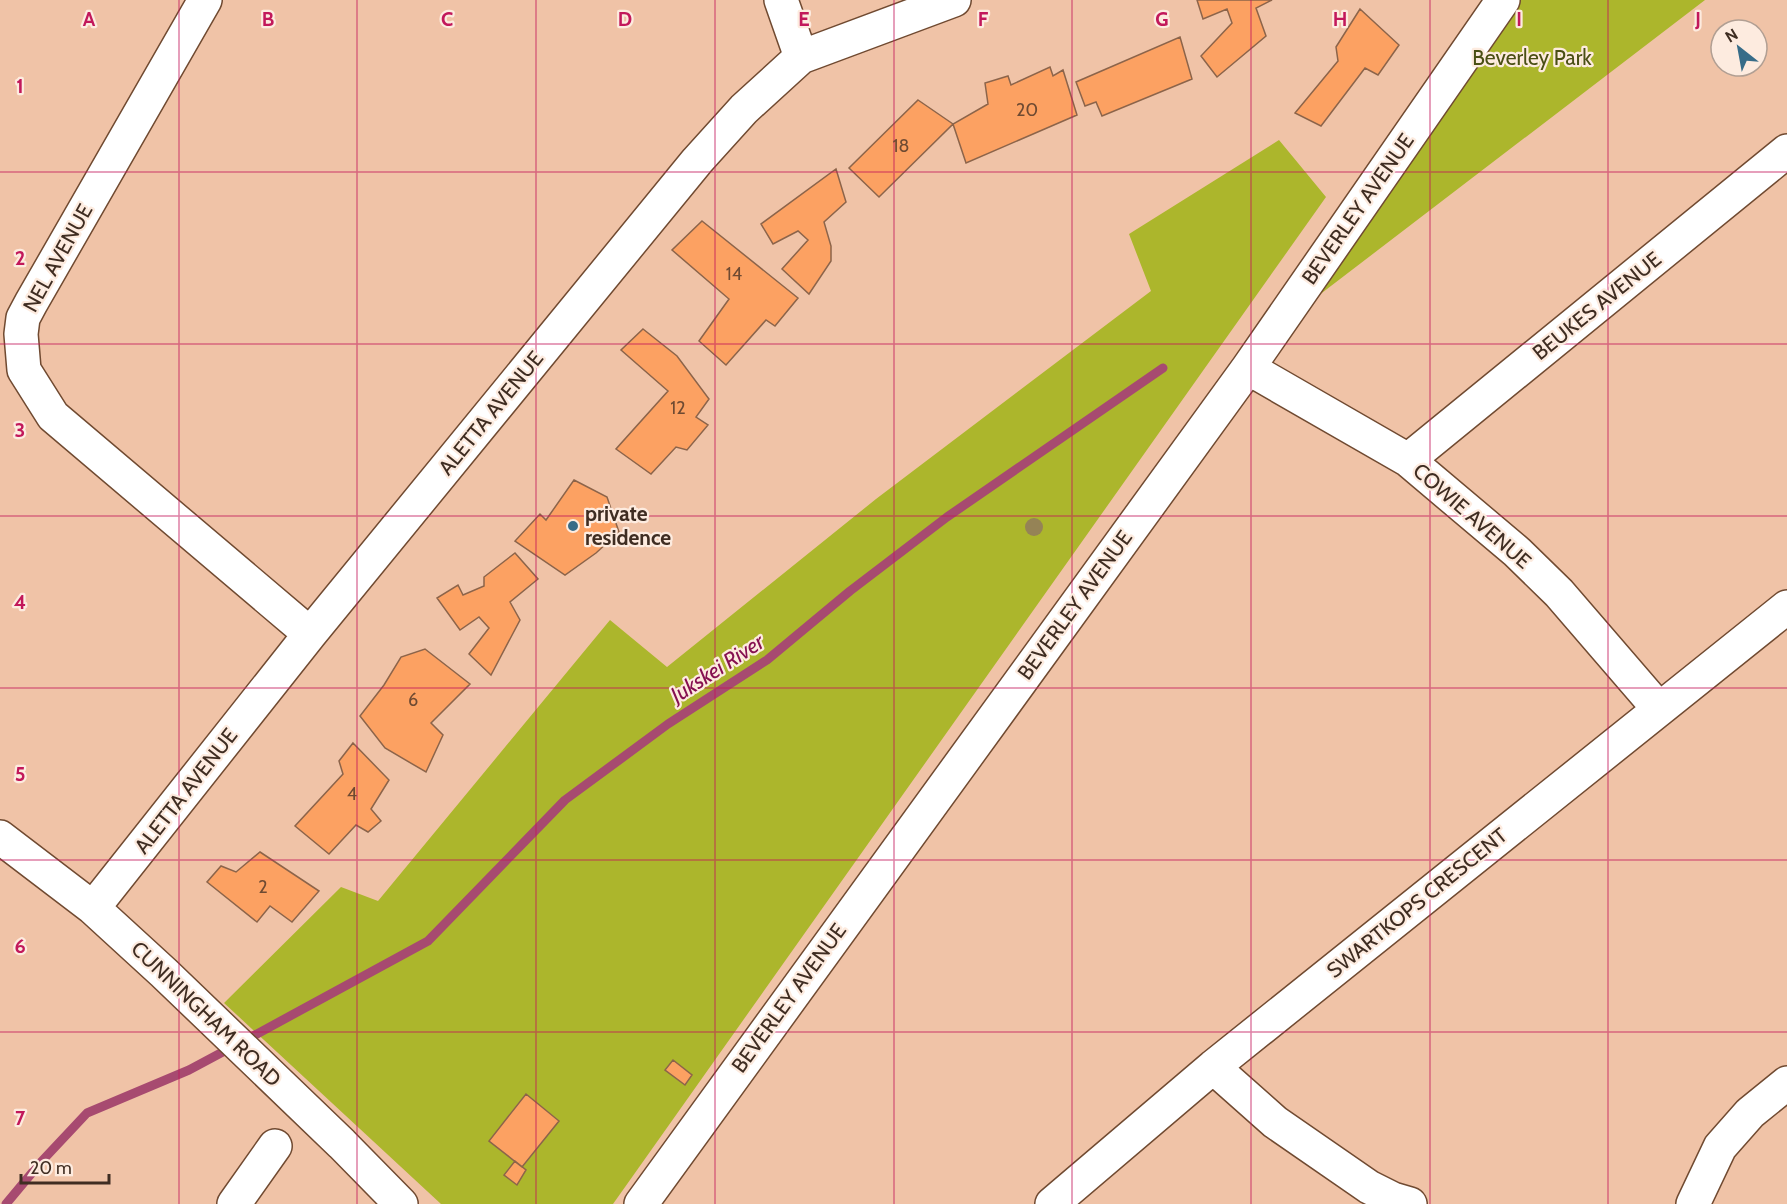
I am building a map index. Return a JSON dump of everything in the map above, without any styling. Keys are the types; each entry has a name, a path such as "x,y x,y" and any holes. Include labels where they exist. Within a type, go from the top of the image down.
{"street":[{"name":"NEL AVENUE","path":"205,0 23,318 21,334 24,370 53,416 310,634"},
{"path":"781,0 801,57"},
{"name":"ALETTA AVENUE","path":"93,908 310,634 697,161 744,109 801,57 954,0"},
{"name":"BEVERLEY AVENUE","path":"641,1204 1248,368 1503,0"},
{"name":"BEUKES AVENUE","path":"1408,460 1787,151"},
{"name":"COWIE AVENUE","path":"1248,368 1408,460 1517,552 1550,585 1659,709"},
{"name":"SWARTKOPS CRESCENT","path":"1052,1204 1213,1067 1787,607"},
{"name":"CUNNINGHAM ROAD","path":"0,837 93,908 342,1144 401,1204"},
{"path":"1213,1067 1275,1122 1370,1187 1393,1199 1410,1204"},
{"path":"1693,1204 1720,1147 1750,1113 1787,1083"},
{"path":"234,1204 274,1146"}],"green space":[{"name":"Beverley Park","path":"1503,0 1705,0 1276,328"},
{"path":"1279,140 1326,197 613,1204 441,1204 224,1003 341,887 378,901 610,620 667,667 876,499 1151,291 1129,234"}],"building":[{"path":"1197,0 1272,0 1256,8 1266,36 1217,77 1201,56 1232,23 1227,9 1203,19"},
{"path":"1360,9 1399,45 1378,75 1365,68 1321,126 1295,113 1338,61 1336,47"},
{"path":"1180,37 1192,79 1102,116 1096,102 1085,106 1076,82"},
{"path":"1050,67 1053,76 1063,70 1077,115 966,163 953,124 988,104 985,83 1008,76 1011,85"},
{"path":"918,100 953,124 879,197 849,168"},
{"path":"836,169 846,202 824,222 831,246 831,261 809,294 782,269 808,240 798,231 773,244 761,224"},
{"path":"702,221 798,298 775,326 766,320 726,365 699,341 729,299 672,250"},
{"path":"643,329 677,356 709,399 696,417 708,425 687,450 676,447 651,474 616,449 668,391 621,350"},
{"name":"private residence","path":"574,480 607,497 619,532 596,553 565,575 515,541 540,514 546,520"},
{"path":"515,553 538,579 510,602 520,620 491,675 469,654 489,628 479,617 460,630 437,598 458,585 463,595 484,586 484,577"},
{"path":"425,649 470,684 431,723 443,735 426,772 385,748 360,716 384,685 401,657"},
{"path":"353,743 389,780 371,809 381,821 368,832 356,825 329,854 295,826 343,774 339,761"},
{"path":"260,852 319,891 292,922 270,906 257,922 207,882 221,866 236,872"},
{"path":"673,1060 692,1075 685,1085 665,1070"},
{"path":"526,1094 559,1121 522,1167 489,1141"},
{"path":"515,1161 526,1170 517,1185 504,1175"}],"waterway":[{"name":"Jukskei River","path":"244,1041 428,941 565,800 668,724 767,660 850,591 947,517 1163,368"},
{"name":"Jukskei River","path":"6,1204 87,1113 189,1070 232,1047"}],"place":[{"name":"private residence","path":"573,526"}]}
